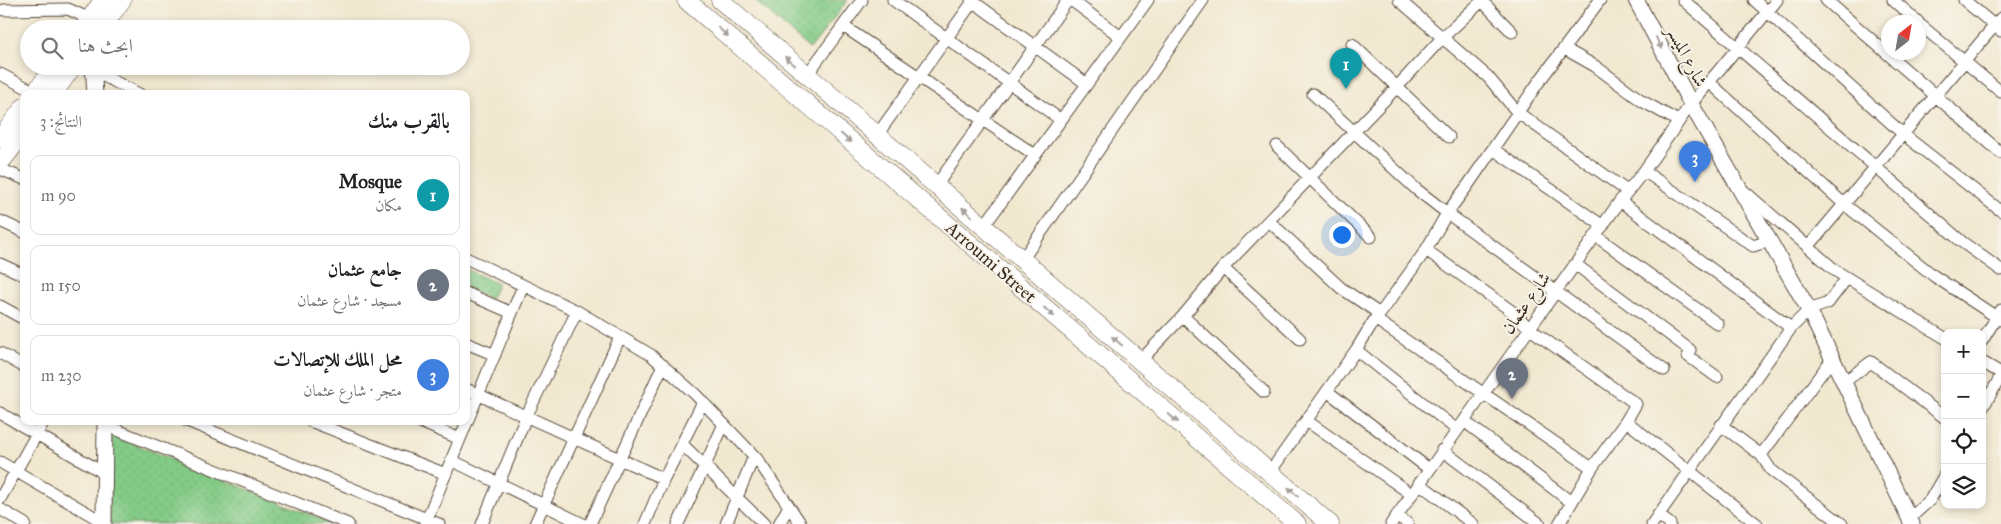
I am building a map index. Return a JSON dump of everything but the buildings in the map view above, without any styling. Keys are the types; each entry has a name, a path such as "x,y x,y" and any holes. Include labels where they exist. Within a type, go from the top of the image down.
{"main road":[{"path":"94,20 103,0"},
{"path":"98,20 122,0"},
{"name":"Arroumi Street","path":"686,0 1297,524"},
{"name":"Arroumi Street","path":"720,0 1330,524"},
{"name":"شارع الميسر","path":"1636,0 1691,104 1809,310 1910,522"},
{"path":"37,90 48,75"},
{"path":"56,90 67,75"},
{"path":"93,75 95,90"},
{"path":"0,163 8,132 20,114"},
{"path":"104,523 105,425"}],"street":[{"path":"806,75 862,0"},
{"path":"893,0 1061,120"},
{"path":"877,135 973,0 1087,84"},
{"path":"936,186 1069,0 1121,37"},
{"path":"984,226 1148,0"},
{"path":"1022,260 1203,0"},
{"path":"1399,0 1488,77 1517,112 1791,328"},
{"path":"1140,360 1183,316 1223,268 1270,222 1442,38 1482,0 1512,32"},
{"path":"1270,472 1426,250 1447,213 1517,112 1600,0"},
{"path":"1683,0 1874,168 1962,242 2001,270"},
{"path":"1754,0 1903,134 2001,211"},
{"name":"شارع عثمان","path":"1394,520 1678,121 1777,0"},
{"path":"1826,0 2001,152"},
{"path":"1893,0 1909,15"},
{"path":"1808,247 1964,62 1999,25 1964,0"},
{"path":"4,10 68,9 83,20"},
{"path":"843,26 1035,156"},
{"path":"1926,30 2001,92"},
{"path":"1352,44 1449,137"},
{"path":"1565,48 1596,66 1642,101 1678,121"},
{"path":"0,74 29,90"},
{"path":"104,75 132,90"},
{"path":"1709,82 1844,204 1934,276 2000,316 1986,335"},
{"path":"1313,94 1447,213 1664,370"},
{"path":"1277,146 1371,236"},
{"path":"1493,149 1718,324"},
{"path":"0,170 20,178"},
{"path":"1644,171 1753,246 1769,241"},
{"path":"1738,186 1847,278 1941,336"},
{"path":"0,221 20,230"},
{"path":"1270,222 1341,288 1378,317 1483,394 1592,468"},
{"path":"1426,250 1513,312 1530,329 1636,404 1592,468 1559,524"},
{"path":"470,260 577,311 651,355 703,402 754,456 802,524"},
{"path":"0,264 20,273"},
{"path":"1575,264 1690,350 1688,356 1717,377"},
{"path":"1223,268 1300,339"},
{"path":"1670,524 1655,520 1689,469 1791,328 1809,310 1828,303 1847,278"},
{"path":"470,415 523,286"},
{"path":"470,295 512,313"},
{"path":"0,306 20,317"},
{"path":"482,524 526,416 577,311"},
{"path":"1183,316 1264,392"},
{"path":"535,524 620,337"},
{"path":"470,345 495,355"},
{"path":"1356,350 1460,426 1571,502"},
{"path":"0,353 20,365"},
{"path":"1761,455 1832,359"},
{"path":"1844,382 1871,362 1941,415"},
{"path":"590,524 663,365"},
{"path":"1986,365 2001,375 1986,402"},
{"path":"1327,391 1430,469"},
{"path":"470,392 664,479"},
{"path":"644,524 664,479 703,402"},
{"path":"0,413 20,424"},
{"path":"1307,421 1411,494"},
{"path":"1626,421 1758,524"},
{"path":"678,524 724,424"},
{"path":"21,425 104,473"},
{"path":"0,499 42,425"},
{"path":"110,425 348,524"},
{"path":"196,425 426,522 439,524"},
{"path":"320,425 446,474"},
{"path":"427,425 460,439"},
{"path":"426,522 466,425"},
{"path":"1721,426 1761,455 1771,470 1842,524"},
{"path":"682,444 764,524"},
{"path":"1442,450 1540,524"},
{"path":"726,524 754,456"},
{"path":"451,460 583,524"},
{"path":"0,462 104,523"},
{"path":"1910,522 1930,500 1941,481"},
{"path":"1419,483 1473,524"},
{"path":"779,524 789,506"},
{"path":"0,510 25,524"},
{"path":"1394,520 1408,524"}],"green space":[{"path":"754,0 848,0 810,49"},
{"path":"470,271 498,284 490,299 470,289"},
{"path":"112,435 334,524 109,524"}],"place":[{"name":"Mosque","path":"1346,89"},
{"name":"محل الملك للإتصالات","path":"1695,182"},
{"name":"جامع عثمان","path":"1512,399"}]}
